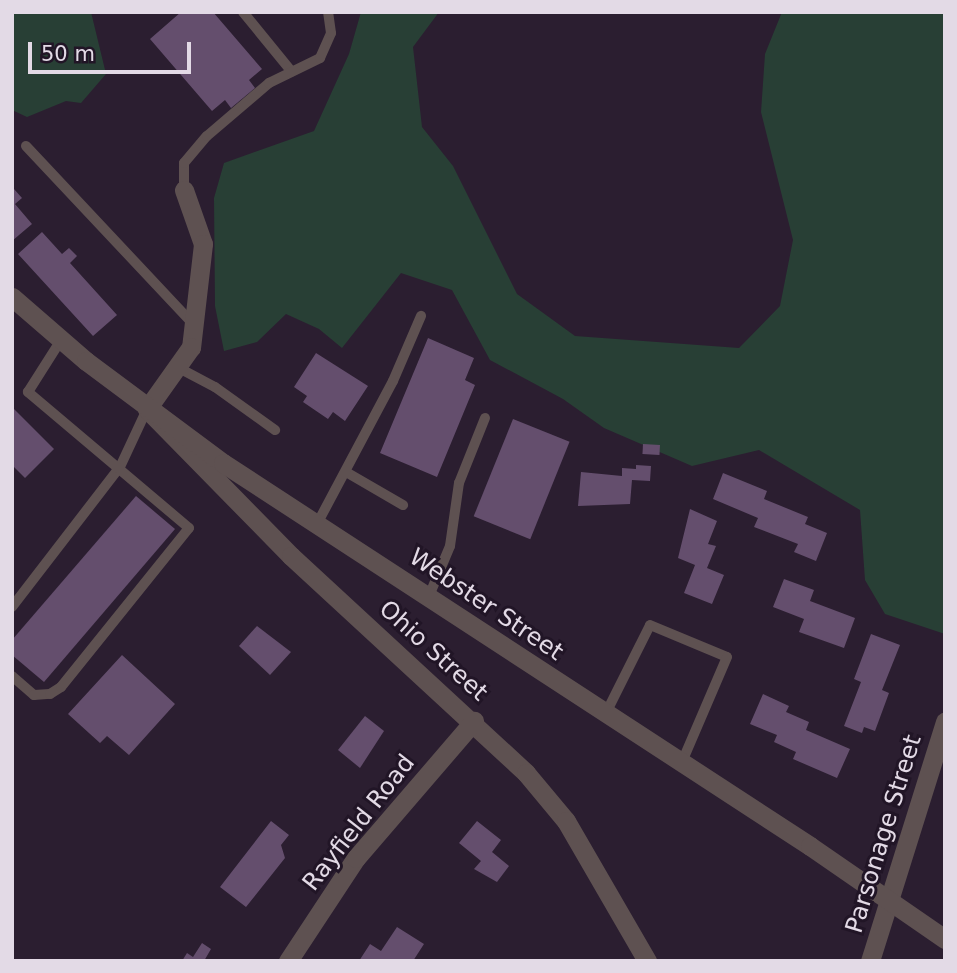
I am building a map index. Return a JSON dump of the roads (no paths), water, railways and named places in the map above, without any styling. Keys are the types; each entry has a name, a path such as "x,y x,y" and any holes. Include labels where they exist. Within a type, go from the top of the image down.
{"street":[{"path":"147,409 191,347 203,244 184,190"},
{"name":"Webster Street","path":"12,297 147,409 945,939"},
{"name":"Ohio Street","path":"147,409 291,556 474,721 566,821 647,961"},
{"name":"Rayfield Road","path":"288,961 356,858 474,721"},
{"name":"Parsonage Street","path":"870,961 891,901 945,721"}],"lane":[{"path":"243,12 292,72"},
{"path":"184,190 184,163 207,136 269,83 312,64 326,47 331,33 328,12"},
{"path":"26,146 194,325"},
{"path":"317,524 346,472 421,316"},
{"path":"12,676 34,695 50,694 61,687 188,531 189,523 28,392 61,340"},
{"path":"177,367 215,387 275,430"},
{"path":"12,607 120,467 147,409"},
{"path":"429,596 450,546 458,483 485,418"},
{"path":"346,472 403,505"},
{"path":"606,713 650,625 727,657 682,762"}]}
